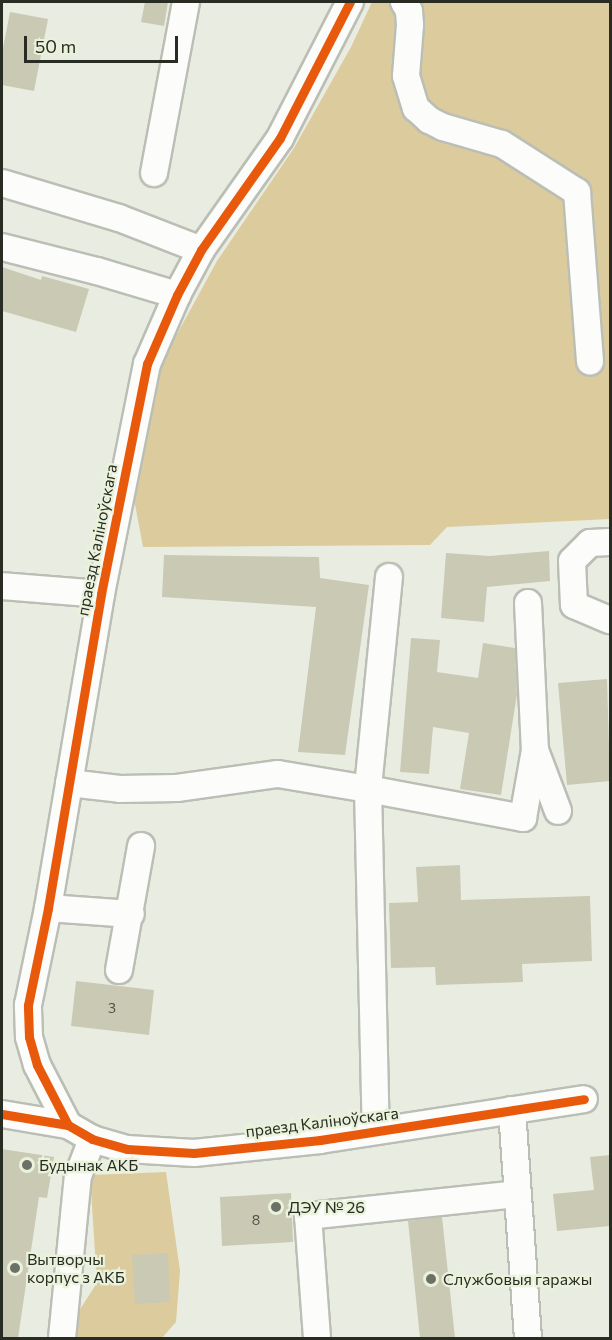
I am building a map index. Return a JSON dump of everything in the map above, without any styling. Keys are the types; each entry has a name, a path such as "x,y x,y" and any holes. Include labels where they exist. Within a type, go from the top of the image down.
{"street":[{"path":"154,173 186,2"},
{"name":"праезд Каліноўскага","path":"68,1125 37,1065 29,1037 28,1005 48,908 101,594 147,364 177,295 201,250 280,138 350,2"},
{"path":"404,2 409,11 410,25 406,76 416,108 429,120 443,127 502,144 577,192 590,362"},
{"path":"2,183 119,218 201,250"},
{"path":"2,247 97,270 177,295"},
{"path":"610,542 591,543 572,561 574,605 610,620"},
{"path":"376,1131 368,789 389,578"},
{"path":"2,586 101,594"},
{"path":"69,783 120,789 177,788 278,774 523,818 535,750 528,603"},
{"path":"535,750 558,811"},
{"path":"119,970 131,914 141,846"},
{"path":"48,908 131,914"},
{"name":"праезд Каліноўскага","path":"2,1114 68,1125 92,1139 128,1149 194,1153 376,1131 584,1099"},
{"path":"512,1110 528,1338"},
{"path":"62,1338 78,1176 92,1139"},
{"path":"317,1338 308,1216 518,1194"}],"shaded area":[{"path":"372,2 610,2 610,519 447,527 430,545 143,547 134,499 159,367 217,261 294,148 351,47"},
{"path":"166,1172 180,1271 176,1322 162,1338 75,1338 71,1323 97,1283 90,1175"}],"building":[{"path":"145,2 168,2 164,26 141,22"},
{"path":"10,12 48,19 34,91 2,85 2,53"},
{"path":"2,267 41,280 42,276 89,289 76,332 2,311"},
{"path":"549,551 550,581 487,587 484,622 441,618 446,553 490,556"},
{"path":"164,555 319,557 320,578 369,585 345,755 298,752 316,607 162,597"},
{"path":"411,638 440,640 437,672 478,678 483,643 515,648 517,694 501,795 460,789 469,733 433,727 429,774 400,772"},
{"path":"607,679 610,781 567,785 558,683"},
{"path":"460,865 461,900 590,896 592,961 522,964 523,982 436,985 435,967 391,968 389,903 418,902 416,867"},
{"path":"76,981 154,990 149,1035 71,1026"},
{"name":"Вытворчы корпус з АКБ","path":"2,1149 54,1157 47,1198 39,1197 18,1338 2,1338"},
{"path":"610,1155 610,1226 557,1231 553,1194 594,1190 590,1157"},
{"path":"291,1193 293,1242 222,1246 220,1197"},
{"name":"Службовыя гаражы","path":"442,1217 455,1338 420,1338 408,1221"},
{"path":"168,1253 170,1302 135,1304 132,1255"}],"cycle path":[{"path":"68,1125 37,1065 29,1037 28,1005 48,908 101,594 147,364 177,295 201,250 280,138 350,2"},
{"path":"2,1114 68,1125 92,1139 127,1149 194,1153 320,1140 584,1099"}],"place":[{"name":"Будынак АКБ","path":"27,1165"},
{"name":"ДЭУ № 26","path":"276,1207"},
{"name":"Вытворчы корпус з АКБ","path":"15,1268"},
{"name":"Службовыя гаражы","path":"431,1279"}]}
